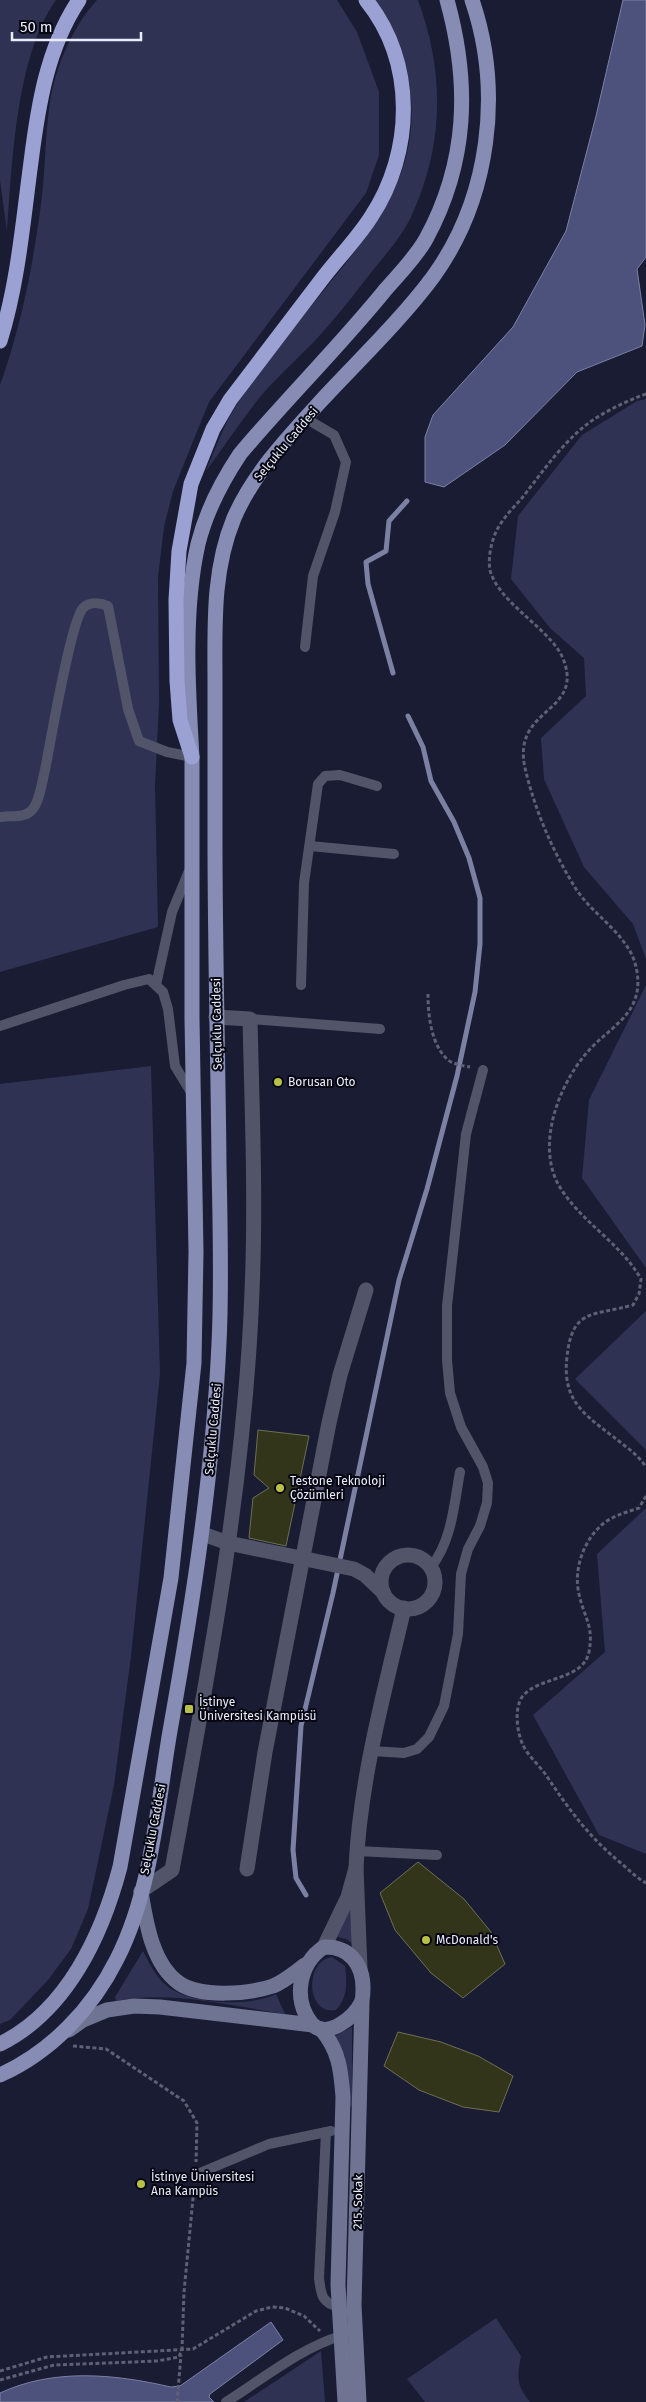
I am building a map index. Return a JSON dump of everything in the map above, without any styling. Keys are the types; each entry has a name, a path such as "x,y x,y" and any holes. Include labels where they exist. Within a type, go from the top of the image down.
{"highway":[{"path":"0,341 16,265 35,132 46,78 53,50 64,24 79,0"},
{"path":"192,758 180,720 176,600 179,551 191,484 213,430 230,400 371,217 395,168 402,140 404,111 401,81 386,31 366,0"}],"main road":[{"name":"Selçuklu Caddesi","path":"0,2044 14,2037 45,2012 70,1981 100,1930 120,1866 171,1578 188,1436 196,1307 192,758 189,700 192,580 199,542 223,480 240,454 379,298 425,240 440,210 451,178 458,148 463,109 462,69 457,36 447,0"},
{"name":"Selçuklu Caddesi","path":"0,2075 38,2054 55,2040 94,1997 115,1962 131,1928 154,1830 203,1534 220,1338 221,1270 216,1017 215,606 217,580 223,548 248,490 305,418 433,277 452,246 468,210 479,176 486,138 489,104 487,57 472,0"}],"street":[{"path":"216,1017 250,1019 252,1291 240,1451 221,1601 172,1870 141,1891 146,1924 155,1949 167,1970 178,1983 188,1988 227,1993 256,1990 274,1985 305,1965 313,1954 324,1947 341,1915 356,1868"},
{"path":"247,1869 265,1752 340,1375 366,1290"},
{"path":"203,1534 228,1542 354,1569 383,1592 395,1605 404,1608 421,1605 428,1599 435,1583 431,1567 417,1556 400,1556 392,1559 382,1574 383,1592"},
{"path":"55,2040 83,2020 107,2010 134,2006 160,2007 332,2028 353,2014 362,2002 363,1980 360,1968 356,1868 362,1802 371,1751 404,1608"},
{"path":"324,1947 334,1947 345,1951 354,1958 360,1968"},
{"path":"305,1965 301,1996 306,2014 317,2027"},
{"name":"215. Sokak","path":"359,2402 354,2305 362,2002"},
{"name":"215. Sokak","path":"317,2027 330,2040 341,2069 340,2307 345,2402"},
{"path":"342,2130 360,2130"}],"lane":[{"path":"304,647 313,576 335,512 346,462 334,435 305,418"},
{"path":"0,817 25,816 34,808 42,781 73,636 82,608 89,604 101,603 108,606 128,709 139,741 167,752 192,758"},
{"path":"301,985 304,883 318,784 325,776 340,775 376,786"},
{"path":"310,846 394,854"},
{"path":"156,985 172,912 192,865"},
{"path":"0,1026 124,985 149,979 163,992 168,1009 175,1066 193,1097"},
{"path":"250,1019 380,1029"},
{"path":"371,1751 404,1752 417,1749 429,1737 444,1706 458,1634 461,1574 468,1549 480,1526 487,1503 488,1483 483,1466 462,1427 450,1393 447,1360 447,1306 466,1134 483,1070"},
{"path":"431,1567 439,1557 446,1542 460,1472"},
{"path":"357,1850 438,1855"},
{"path":"195,2175 269,2144 342,2130"},
{"path":"326,2132 319,2278 322,2298 328,2305 340,2307"},
{"path":"226,2402 326,2340 341,2336"}],"path":[{"path":"646,394 595,418 569,440 497,529 490,555 490,573 500,592 554,645 565,661 568,676 564,694 531,725 525,739 524,763 531,791 550,841 576,889 592,910 622,938 631,954 637,972 637,993 630,1010 619,1025 584,1056 569,1080 556,1110 549,1142 550,1163 559,1185 579,1210 620,1251 641,1279 639,1294 632,1305 590,1314 574,1326 568,1346 565,1370 568,1391 580,1410 632,1451 646,1468"},
{"path":"428,994 428,1018 440,1048 451,1062 466,1066"},
{"path":"646,1496 639,1508 620,1514 604,1523 589,1539 579,1563 576,1583 588,1619 591,1639 587,1660 573,1672 537,1685 522,1698 517,1715 523,1745 582,1827 610,1854 646,1883"},
{"path":"55,2040 106,2049 184,2101 198,2123 177,2402"},
{"path":"0,2371 47,2357 193,2348 256,2311 272,2307 285,2308 304,2316 316,2326 326,2340"},
{"path":"0,2380 54,2366 157,2361 179,2357 182,2349"}],"shaded area":[{"path":"0,0 56,0 43,23 32,50 24,80 14,144 7,232 0,180"},
{"path":"97,0 337,0 357,32 379,92 379,155 366,193 209,402 173,491 164,527 158,577 159,702 155,786 158,927 0,972 0,385 15,339 31,268 42,196 48,117 55,79 69,42 89,9"},
{"path":"375,0 418,0 427,27 433,55 437,109 430,163 422,190 411,217 394,245 328,326 260,397 206,471 221,434 235,408 282,342 372,228 388,201 401,172 409,142 412,108 407,71 395,34"},
{"path":"623,0 646,0 646,257 637,269 645,325 642,346 577,372 505,445 444,487 425,482 425,437 433,415 513,327 566,231 596,116"},
{"path":"646,399 646,959 633,924 584,867 544,779 541,738 586,696 584,658 550,628 511,579 518,516 582,435 637,401"},
{"path":"646,985 646,1268 582,1178 589,1100"},
{"path":"151,1066 160,1374 131,1656 114,1785 88,1909 71,1949 48,1980 10,2020 0,2024 0,1084"},
{"path":"646,1311 646,1450 575,1379"},
{"path":"646,1508 646,1854 599,1835 533,1715 605,1652 597,1554"},
{"path":"352,1907 353,1944 346,1939 332,1936"},
{"path":"143,1951 159,1978 167,1986 178,1992 190,1997 221,2002 251,2001 276,1994 285,2014 180,1998 158,1997 116,2001 115,1997"},
{"path":"332,1957 345,1966 345,1995 336,2010 326,2010 319,2005 314,1997 313,1977 323,1961"},
{"path":"352,2027 352,2106 349,2107 345,2057 335,2036"},
{"path":"496,2318 521,2356 519,2381 522,2390 530,2402 425,2402 407,2379"},
{"path":"271,2322 283,2340 210,2394 209,2397 214,2402 0,2402 0,2393 21,2385 63,2377 106,2377 150,2382 171,2387 180,2386"},
{"path":"321,2351 325,2402 244,2402"}],"building":[{"name":"Testone Teknoloji Çözümleri","path":"258,1430 309,1436 286,1546 249,1538 253,1498 269,1488 254,1475"},
{"path":"418,1862 464,1899 491,1932 505,1964 463,1998 431,1973 395,1930 380,1893"},
{"path":"398,2032 441,2042 478,2056 513,2076 499,2112 463,2107 419,2090 384,2066"}],"waterway":[{"path":"393,673 368,584 366,562 386,551 389,521 407,501"},
{"path":"306,1895 296,1878 293,1850 301,1726 333,1593 399,1280 427,1189 457,1076 475,992 480,944 480,898 469,858 454,822 431,781 423,747 408,716"}],"place":[{"name":"Borusan Oto","path":"278,1082"},
{"name":"Testone Teknoloji Çözümleri","path":"280,1488"},
{"name":"İstinye Üniversitesi Kampüsü","path":"189,1709"},
{"name":"McDonald's","path":"426,1940"},
{"name":"İstinye Üniversitesi Ana Kampüs","path":"141,2184"}]}
